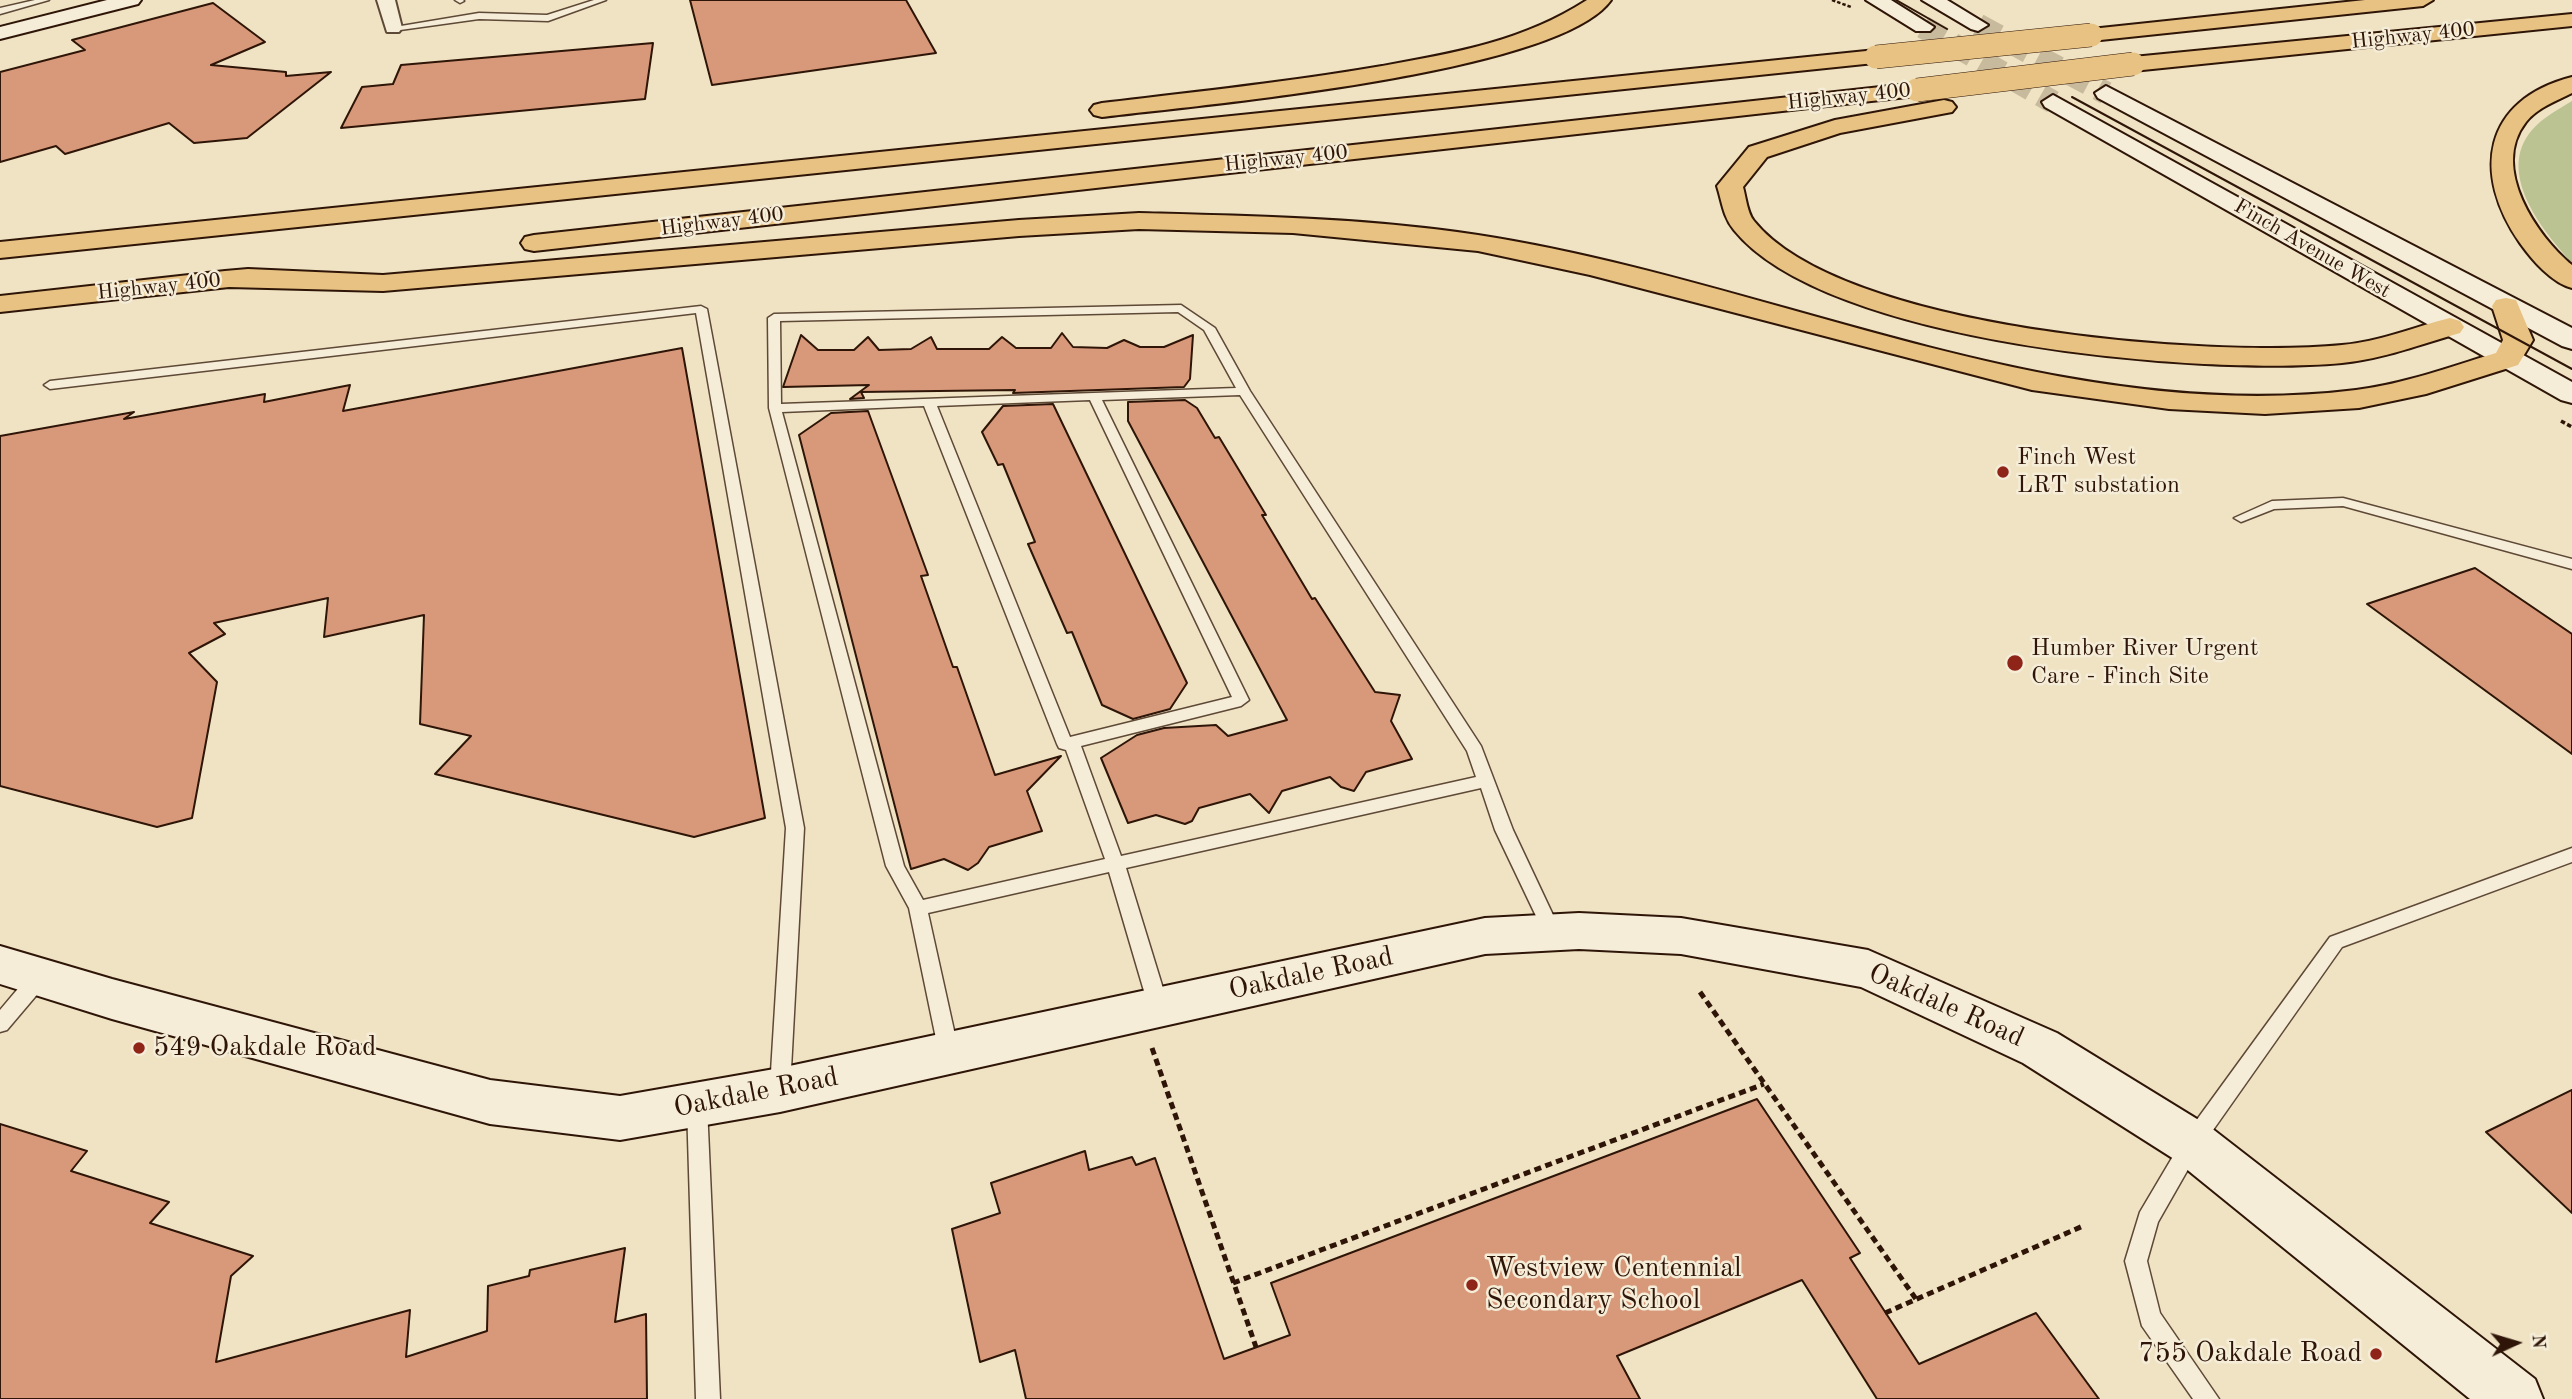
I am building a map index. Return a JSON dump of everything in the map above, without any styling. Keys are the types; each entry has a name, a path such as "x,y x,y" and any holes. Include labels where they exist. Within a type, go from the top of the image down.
{"highway":[{"path":"1075,114 1311,85 1485,54 1562,26 1601,0"},
{"name":"Highway 400","path":"0,250 2423,0"},
{"path":"1876,57 2136,9"},
{"name":"Highway 400","path":"514,246 2133,64 2572,20"},
{"path":"2133,64 1944,107 1835,127 1758,152 1730,186 1742,224 1785,260 1860,298 1941,319 2075,345 2159,355 2261,359 2346,354 2450,327"},
{"path":"2572,84 2528,107 2512,124 2502,158 2506,193 2536,247 2572,280"},
{"path":"795,167 895,135"},
{"path":"225,279 383,283 1019,228 1139,221 1293,225 1478,243 1592,267 2032,381 2097,392 2262,404 2326,401 2401,391 2508,359 2518,340 2506,306"},
{"name":"Highway 400","path":"0,304 460,252"}],"street":[{"path":"10,31 131,0"},
{"path":"386,0 393,28"},
{"path":"1876,0 1923,27"},
{"path":"1932,0 1978,25"},
{"name":"Finch Avenue West","path":"2106,93 2572,340"},
{"name":"Finch Avenue West","path":"2053,102 2572,394"},
{"name":"Oakdale Road","path":"20,971 112,999 490,1102 620,1118 780,1090 949,1054 1155,1028 1485,936 1552,932 1681,936 1868,969 2040,1048 2192,1143 2515,1399"}],"lane":[{"path":"10,31 0,12 45,0"},
{"path":"393,28 479,16 548,18 602,0"},
{"path":"462,2 479,16"},
{"path":"949,1054 918,908 895,866 775,408 774,318 1181,308 1209,328 1244,391 1475,750 1504,830 1552,932"},
{"path":"50,385 701,309 795,828 780,1090"},
{"path":"775,408 1244,391"},
{"path":"929,402 1065,744 1241,700 1094,396"},
{"path":"2241,518 2272,505 2343,502 2572,565"},
{"path":"1072,743 1115,862 1155,1028"},
{"path":"918,908 1486,780"},
{"path":"2207,1399 2150,1318 2136,1261 2148,1219 2192,1143 2336,942 2572,855"},
{"path":"0,1024 20,971"},
{"path":"697,1106 708,1399"}],"path":[{"path":"1700,992 1916,1299"},
{"path":"1155,1028 1233,1283 1256,1347"},
{"path":"1233,1283 1764,1084"},
{"path":"1885,1313 2083,1226"}],"green space":[{"path":"2572,101 2572,263 2548,235 2527,201 2519,164 2522,147 2532,130"}],"building":[{"path":"690,0 906,0 936,53 712,85"},
{"path":"213,3 265,42 211,65 286,72 286,76 331,72 247,138 194,143 169,123 65,154 56,146 0,162 0,72 85,50 72,40"},
{"path":"653,43 645,99 341,128 362,87 393,84 401,65"},
{"path":"1062,333 1073,347 1107,348 1124,340 1140,347 1164,347 1193,335 1190,379 1184,387 1013,393 1015,390 861,392 864,398 850,399 869,385 783,387 801,335 818,350 854,350 868,337 879,350 911,349 931,337 937,349 989,349 1002,337 1016,348 1051,348"},
{"path":"682,348 765,818 694,837 435,774 471,736 420,724 424,615 324,637 328,598 214,623 225,634 189,653 217,682 192,818 157,827 0,786 0,436 134,412 124,419 265,394 264,402 350,385 343,411"},
{"path":"1185,400 1197,408 1215,438 1219,437 1312,599 1315,598 1375,692 1400,695 1391,721 1412,759 1366,772 1354,791 1341,787 1330,777 1282,791 1269,813 1250,794 1199,808 1192,821 1185,824 1156,815 1128,823 1101,758 1137,735 1164,728 1216,725 1228,736 1287,720 1128,421 1128,402"},
{"path":"1053,404 1187,683 1170,709 1133,719 1102,705 1072,632 1067,633 1028,544 1035,542 1003,464 998,465 982,432 1003,406"},
{"path":"868,411 928,575 921,576 995,775 1061,756 1027,791 1042,831 989,847 978,863 968,870 944,859 911,869 799,435 831,413"},
{"path":"2475,568 2572,634 2572,754 2367,604"},
{"path":"2572,1090 2572,1213 2486,1132"},
{"path":"1757,1099 1860,1253 1850,1258 1919,1364 2036,1313 2099,1399 1877,1399 1802,1280 1617,1356 1640,1399 1026,1399 1015,1350 980,1362 952,1229 1000,1213 991,1183 1085,1151 1089,1170 1132,1157 1136,1165 1155,1158 1224,1359 1290,1335 1271,1283"},
{"path":"0,1124 87,1151 71,1171 169,1202 150,1223 253,1256 231,1276 216,1362 410,1310 406,1357 487,1331 488,1286 529,1276 530,1270 625,1248 615,1322 646,1314 647,1399 0,1399"}],"tunnel":[{"path":"1978,25 2106,93"},
{"path":"1923,27 2053,102"}],"tram line":[{"path":"1896,0 1947,29"},
{"path":"2072,97 2572,369"}],"place":[{"name":"Finch West LRT substation","path":"2003,472"},
{"name":"Humber River Urgent Care - Finch Site","path":"2015,663"},
{"name":"549 Oakdale Road","path":"139,1048"},
{"name":"Westview Centennial Secondary School","path":"1472,1285"},
{"name":"755 Oakdale Road","path":"2376,1354"}]}
